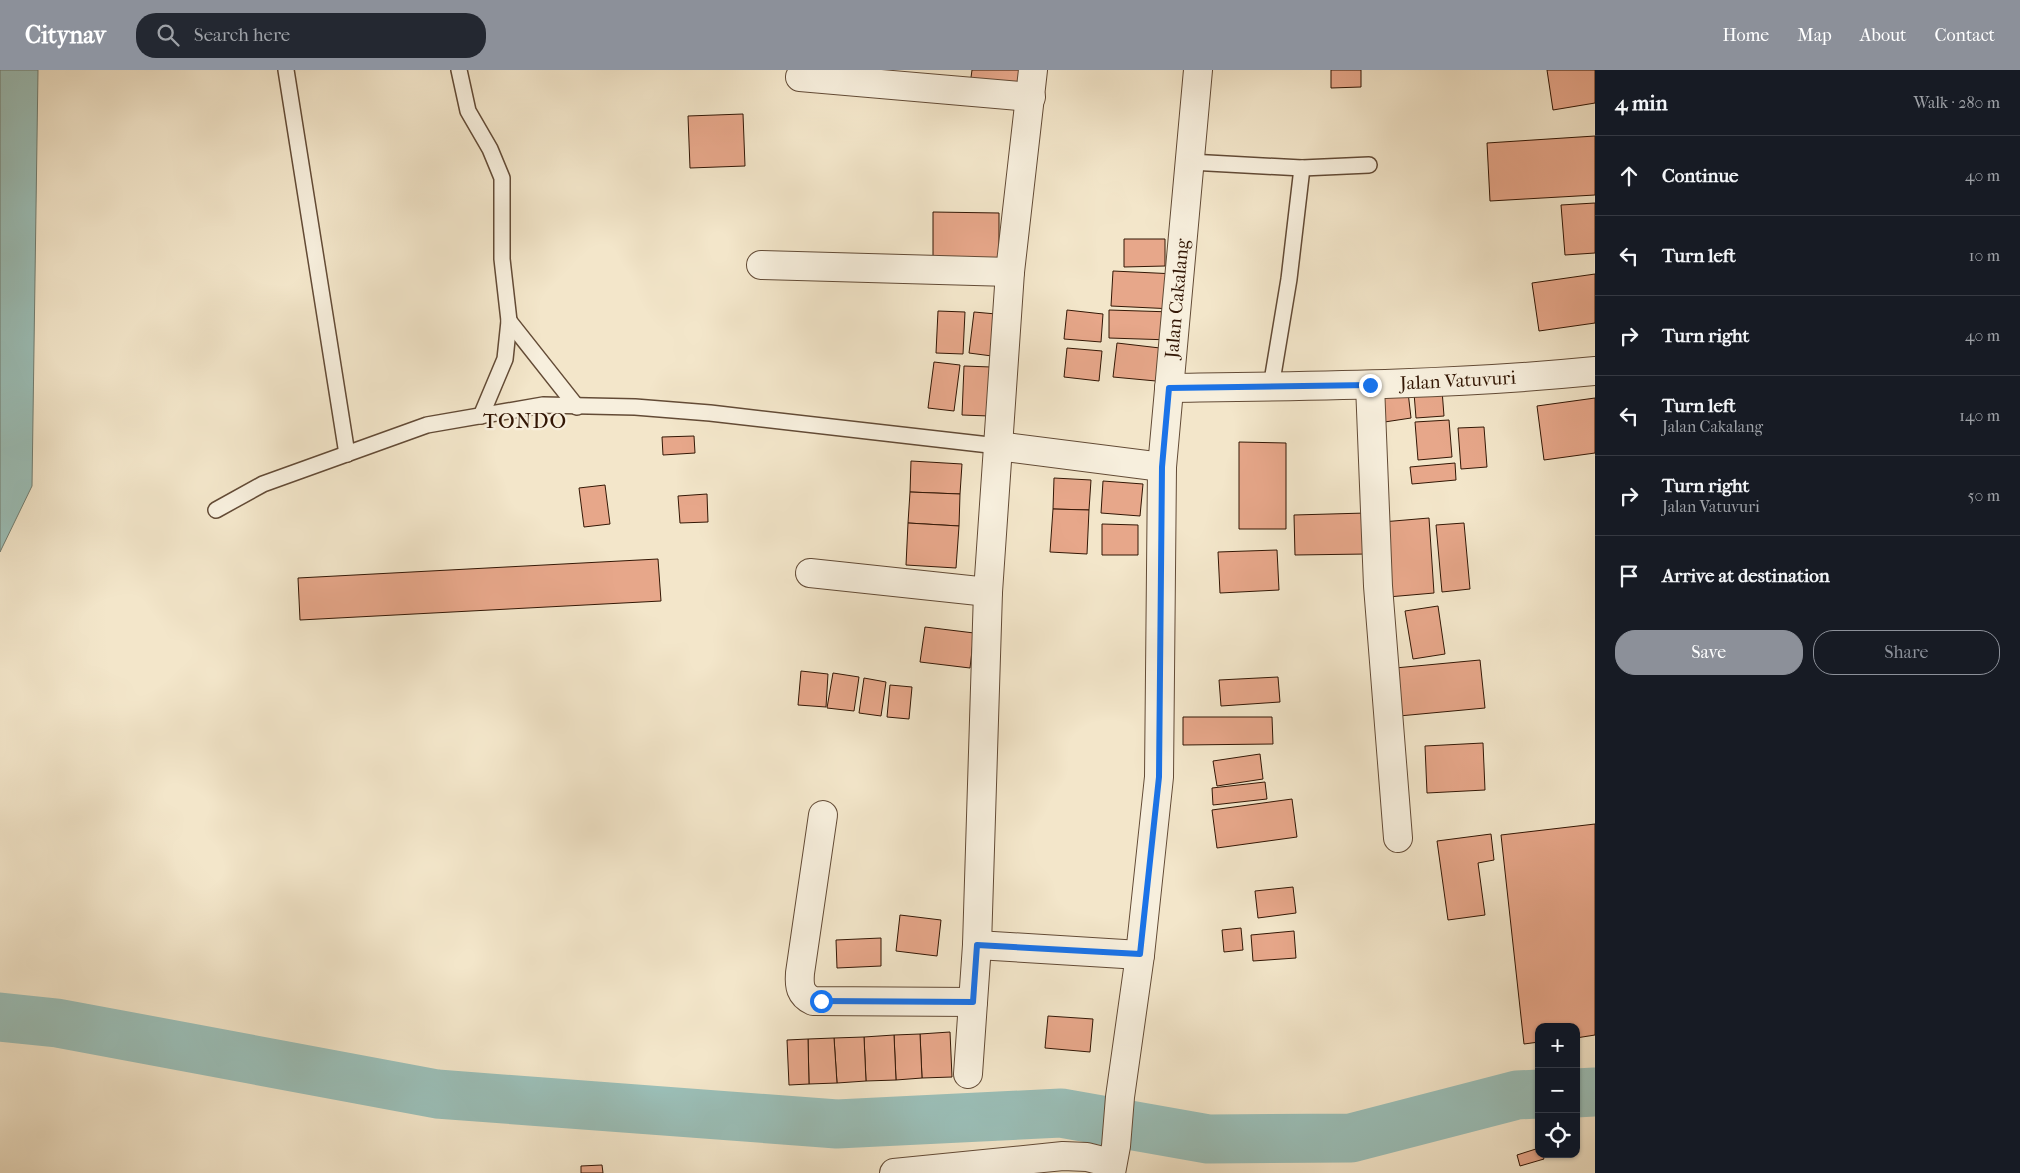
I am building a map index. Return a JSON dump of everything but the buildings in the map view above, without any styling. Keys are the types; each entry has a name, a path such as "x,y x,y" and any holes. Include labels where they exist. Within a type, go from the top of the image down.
{"street":[{"path":"968,1074 977,945 988,592 1010,272 1033,70"},
{"name":"Jalan Cakalang","path":"1113,1161 1140,954 1159,777 1162,467 1198,70"},
{"path":"800,77 1031,97"},
{"path":"762,265 1010,272"},
{"name":"Jalan Vatuvuri","path":"1169,388 1370,385 1535,377 1595,370"},
{"path":"1370,385 1378,586 1398,838"},
{"path":"998,446 1162,467"},
{"path":"810,573 988,592"},
{"path":"822,815 800,973 801,991 806,998 813,1001 973,1002"},
{"path":"977,945 1140,954"},
{"path":"894,1173 1063,1156 1113,1161"}],"lane":[{"path":"286,70 347,454"},
{"path":"459,70 468,110 490,149 502,178 502,259 509,321 505,359 481,416"},
{"path":"1190,162 1302,168 1369,165"},
{"path":"1271,387 1290,280 1302,168"},
{"path":"509,321 577,407"},
{"path":"216,510 263,484 427,425 543,405 636,407 710,413 998,446"}],"water":[{"path":"0,70 38,70 32,486 0,552"}],"waterway":[{"path":"0,1017 57,1023 437,1094 837,1124 1061,1113 1208,1139 1351,1138 1517,1095 1535,1094"},
{"path":"1580,1093 1595,1092"}],"district":[{"name":"TONDO","path":"525,421"}],"route":[{"path":"821,1001 973,1002 977,945 1140,954 1159,777 1162,467 1169,388 1370,385"}]}
